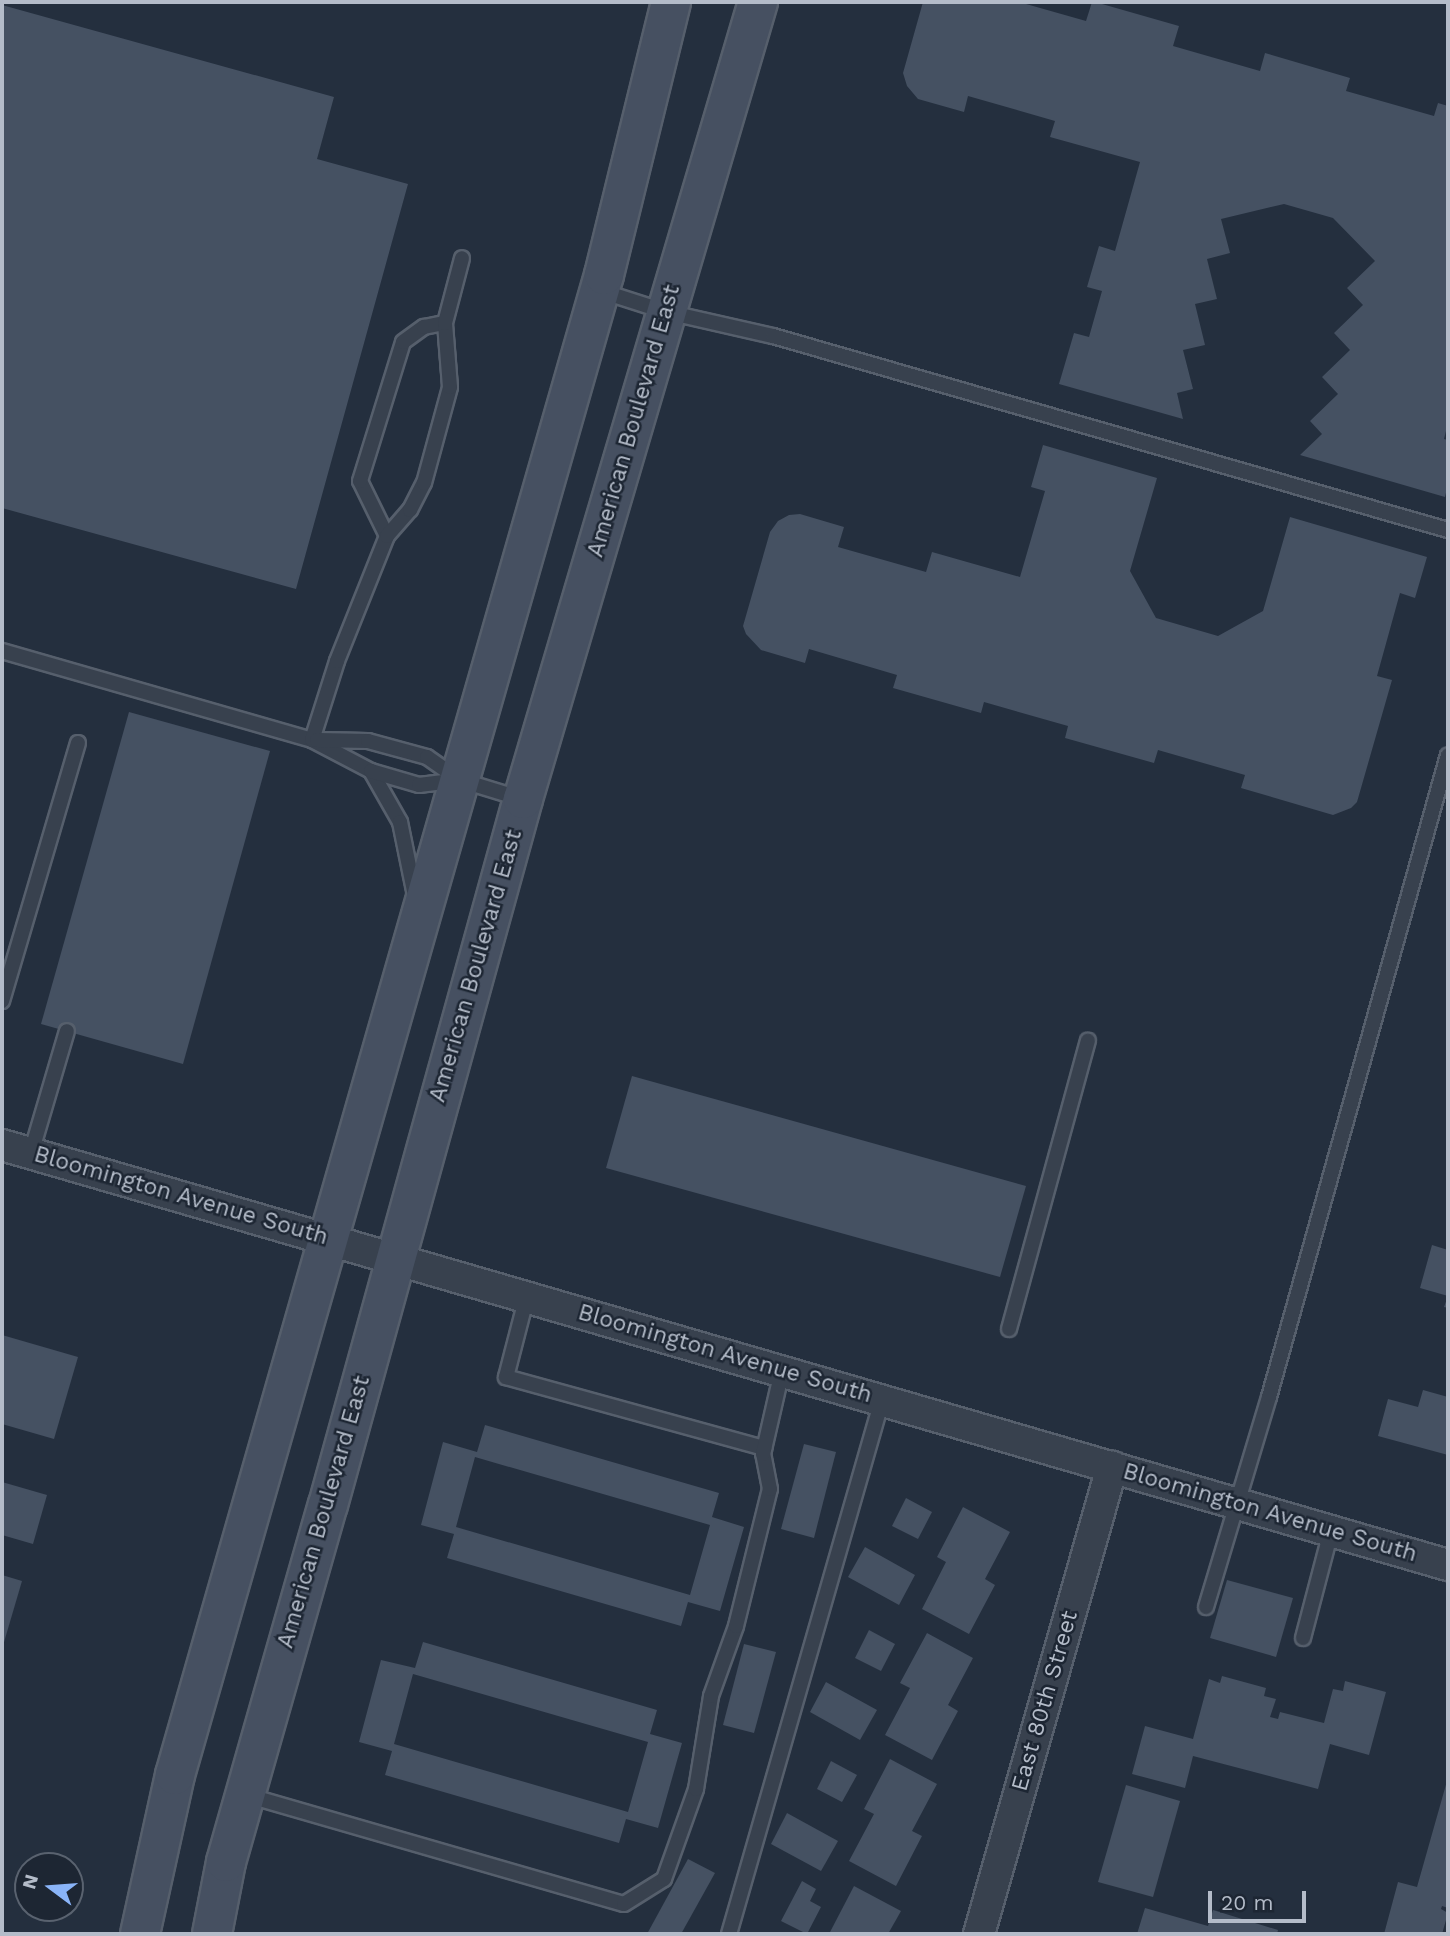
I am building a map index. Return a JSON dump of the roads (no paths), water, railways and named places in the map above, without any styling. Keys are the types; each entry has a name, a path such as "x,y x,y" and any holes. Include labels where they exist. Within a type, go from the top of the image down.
{"main road":[{"path":"140,1934 175,1776 599,291 671,2"},
{"name":"American Boulevard East","path":"212,1934 226,1862 244,1795 328,1505 394,1257 523,799 758,2"}],"street":[{"name":"Bloomington Avenue South","path":"2,1145 1448,1565"},
{"name":"East 80th Street","path":"979,1934 1112,1467"}],"lane":[{"path":"312,740 337,661 387,536 410,510 424,483 447,399 450,360 445,323 463,258"},
{"path":"599,291 667,312 780,338 1448,530"},
{"path":"387,536 360,481 402,342 425,327 445,323"},
{"path":"2,651 312,740 371,771 419,785 460,780"},
{"path":"312,740 368,741 427,757 460,780 523,799"},
{"path":"3,998 78,743"},
{"path":"1206,1607 1448,755"},
{"path":"371,771 400,822 415,889 417,929"},
{"path":"31,1153 67,1031"},
{"path":"1009,1329 1088,1041"},
{"path":"527,1296 506,1377 764,1448"},
{"path":"244,1795 624,1904 664,1879 696,1789 711,1696 736,1626 770,1489 764,1448 782,1371"},
{"path":"729,1934 882,1400"},
{"path":"1303,1638 1331,1531"}]}
